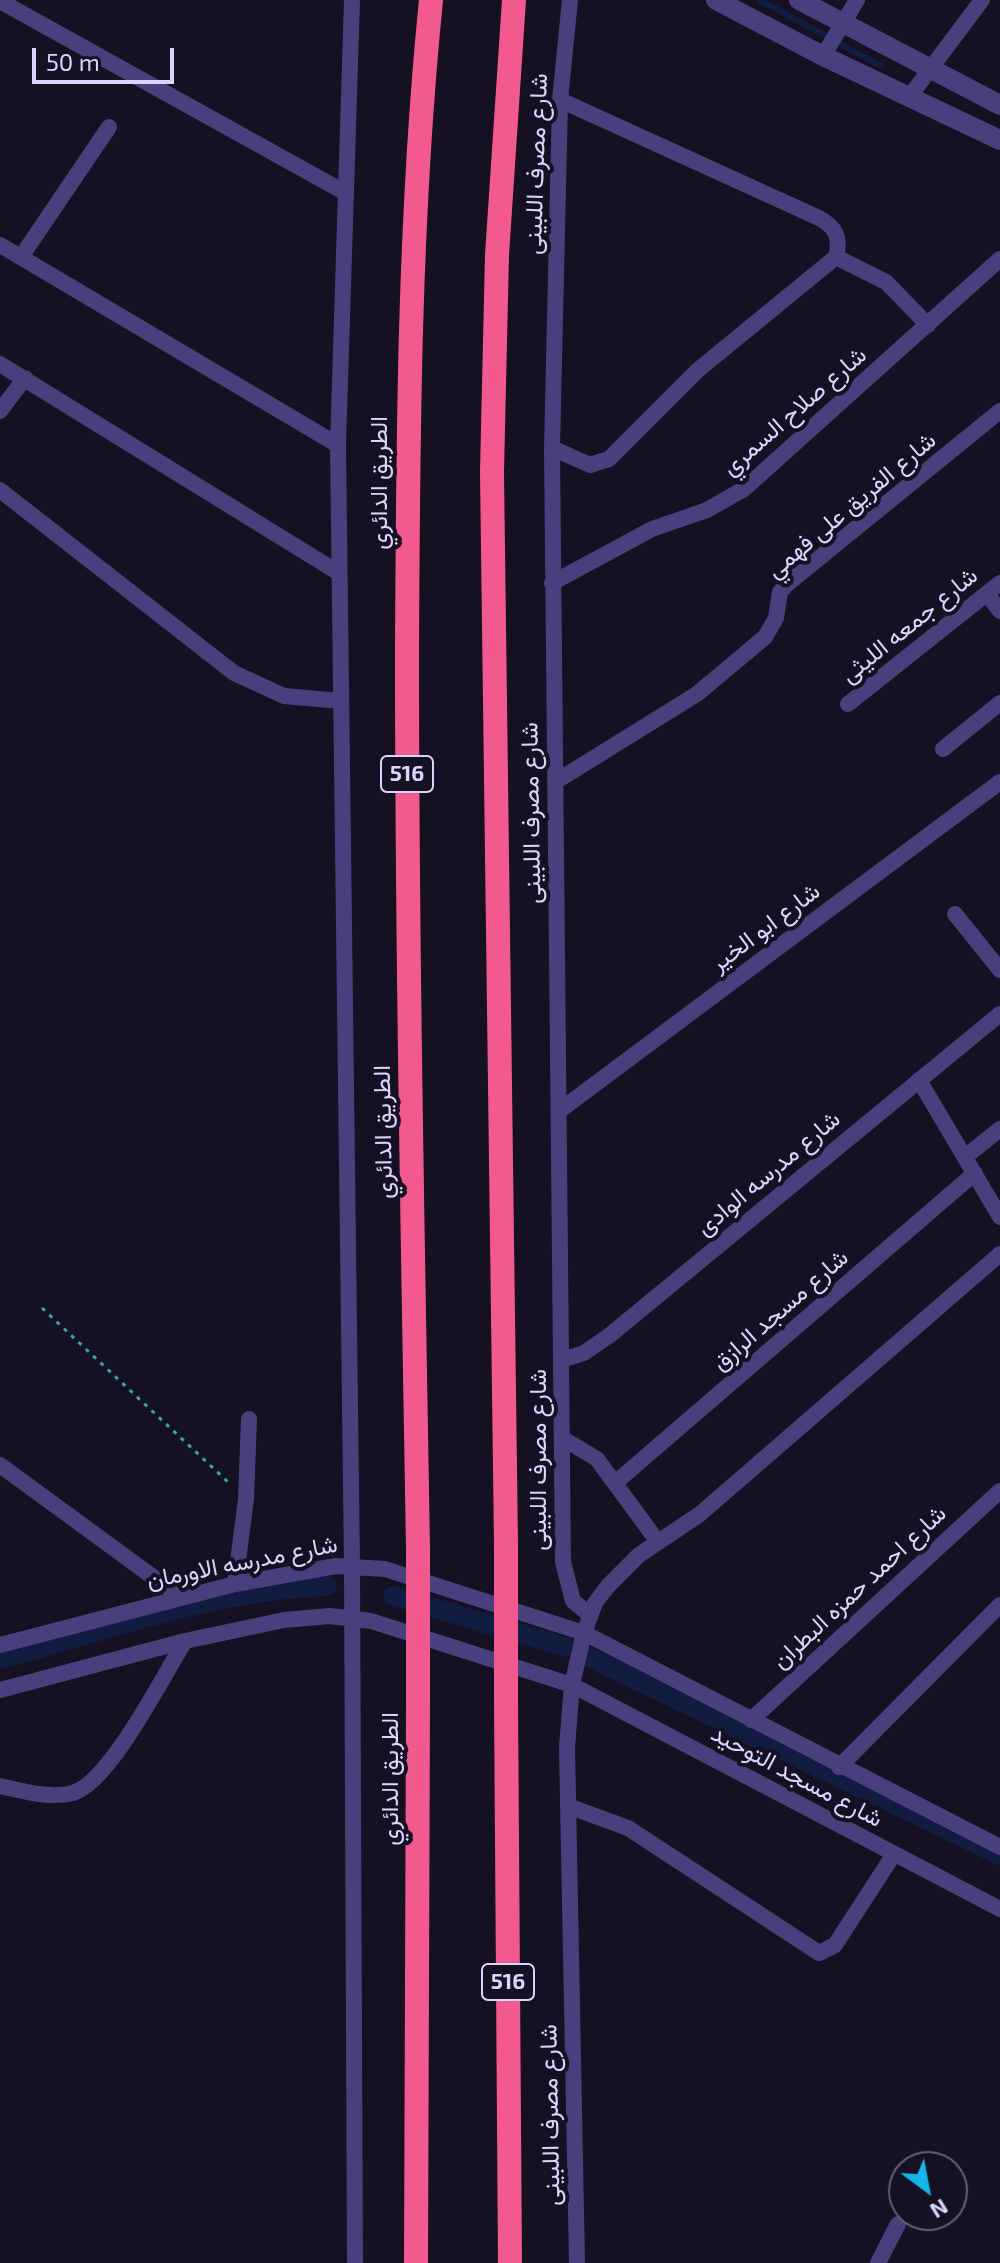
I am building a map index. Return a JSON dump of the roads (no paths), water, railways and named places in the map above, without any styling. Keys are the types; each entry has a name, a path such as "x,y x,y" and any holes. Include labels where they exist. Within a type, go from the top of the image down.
{"highway":[{"name":"الطريق الدائري","path":"416,2263 418,1549 407,829 407,455 414,219 431,0"},
{"name":"516","path":"510,2263 506,1545 492,472 497,255 514,0"}],"street":[{"path":"352,0 338,445 352,1565 355,2263"},
{"name":"شارع مصرف اللبينى","path":"570,0 560,100 552,448 562,1438 564,1575 573,1601 590,1615"},
{"path":"716,0 1000,140"},
{"path":"799,0 840,25 1000,105"},
{"path":"825,52 857,0"},
{"path":"910,96 982,0"},
{"path":"0,1 344,192"},
{"path":"552,448 590,465 609,459 698,370 836,257 837,234 830,224 560,100"},
{"path":"21,257 109,127"},
{"path":"0,245 338,445"},
{"path":"836,257 886,282 928,325"},
{"name":"شارع صلاح السمري","path":"552,583 652,529 727,501 1000,259"},
{"path":"0,364 339,573"},
{"path":"0,411 25,378"},
{"name":"شارع الفريق على فهمي","path":"555,782 697,694 765,637 776,618 780,592 786,585 1000,411"},
{"path":"0,490 234,673 284,696 341,701"},
{"path":"994,588 1000,611"},
{"name":"شارع جمعه الليثى","path":"848,704 994,588"},
{"path":"943,749 1000,703"},
{"name":"شارع ابو الخير","path":"559,1111 1000,782"},
{"path":"955,914 1000,970"},
{"name":"شارع مدرسه الوادى","path":"562,1360 584,1353 610,1335 1000,1014"},
{"path":"919,1080 1000,1217"},
{"path":"965,1157 1000,1129"},
{"name":"شارع مسجد الرازق","path":"615,1483 975,1173"},
{"name":"شارع مصرف اللبينى","path":"577,2263 567,1747 572,1685 590,1615 621,1571 700,1514 1000,1254"},
{"path":"235,1584 246,1499 249,1419"},
{"path":"562,1438 597,1459 658,1542"},
{"path":"0,1465 179,1596"},
{"name":"شارع احمد حمزه البطران","path":"751,1720 1000,1491"},
{"name":"شارع مدرسه الاورمان","path":"0,1645 179,1596 352,1565 385,1569 584,1633"},
{"path":"839,1767 1000,1605"},
{"path":"0,1690 185,1641 284,1620 352,1618 572,1685"},
{"name":"شارع مسجد التوحيد","path":"584,1633 839,1767 1000,1847"},
{"path":"0,1786 48,1795 74,1793 94,1781 111,1761 185,1641"},
{"name":"شارع مسجد التوحيد","path":"572,1685 1000,1909"},
{"path":"568,1806 628,1828 819,1953 835,1945 894,1854"},
{"path":"878,2263 894,2231"}],"waterway":[{"path":"760,0 881,66"},
{"path":"0,1659 203,1603 285,1589 327,1586"},
{"path":"394,1596 566,1647"},
{"path":"587,1656 1000,1855"}]}
